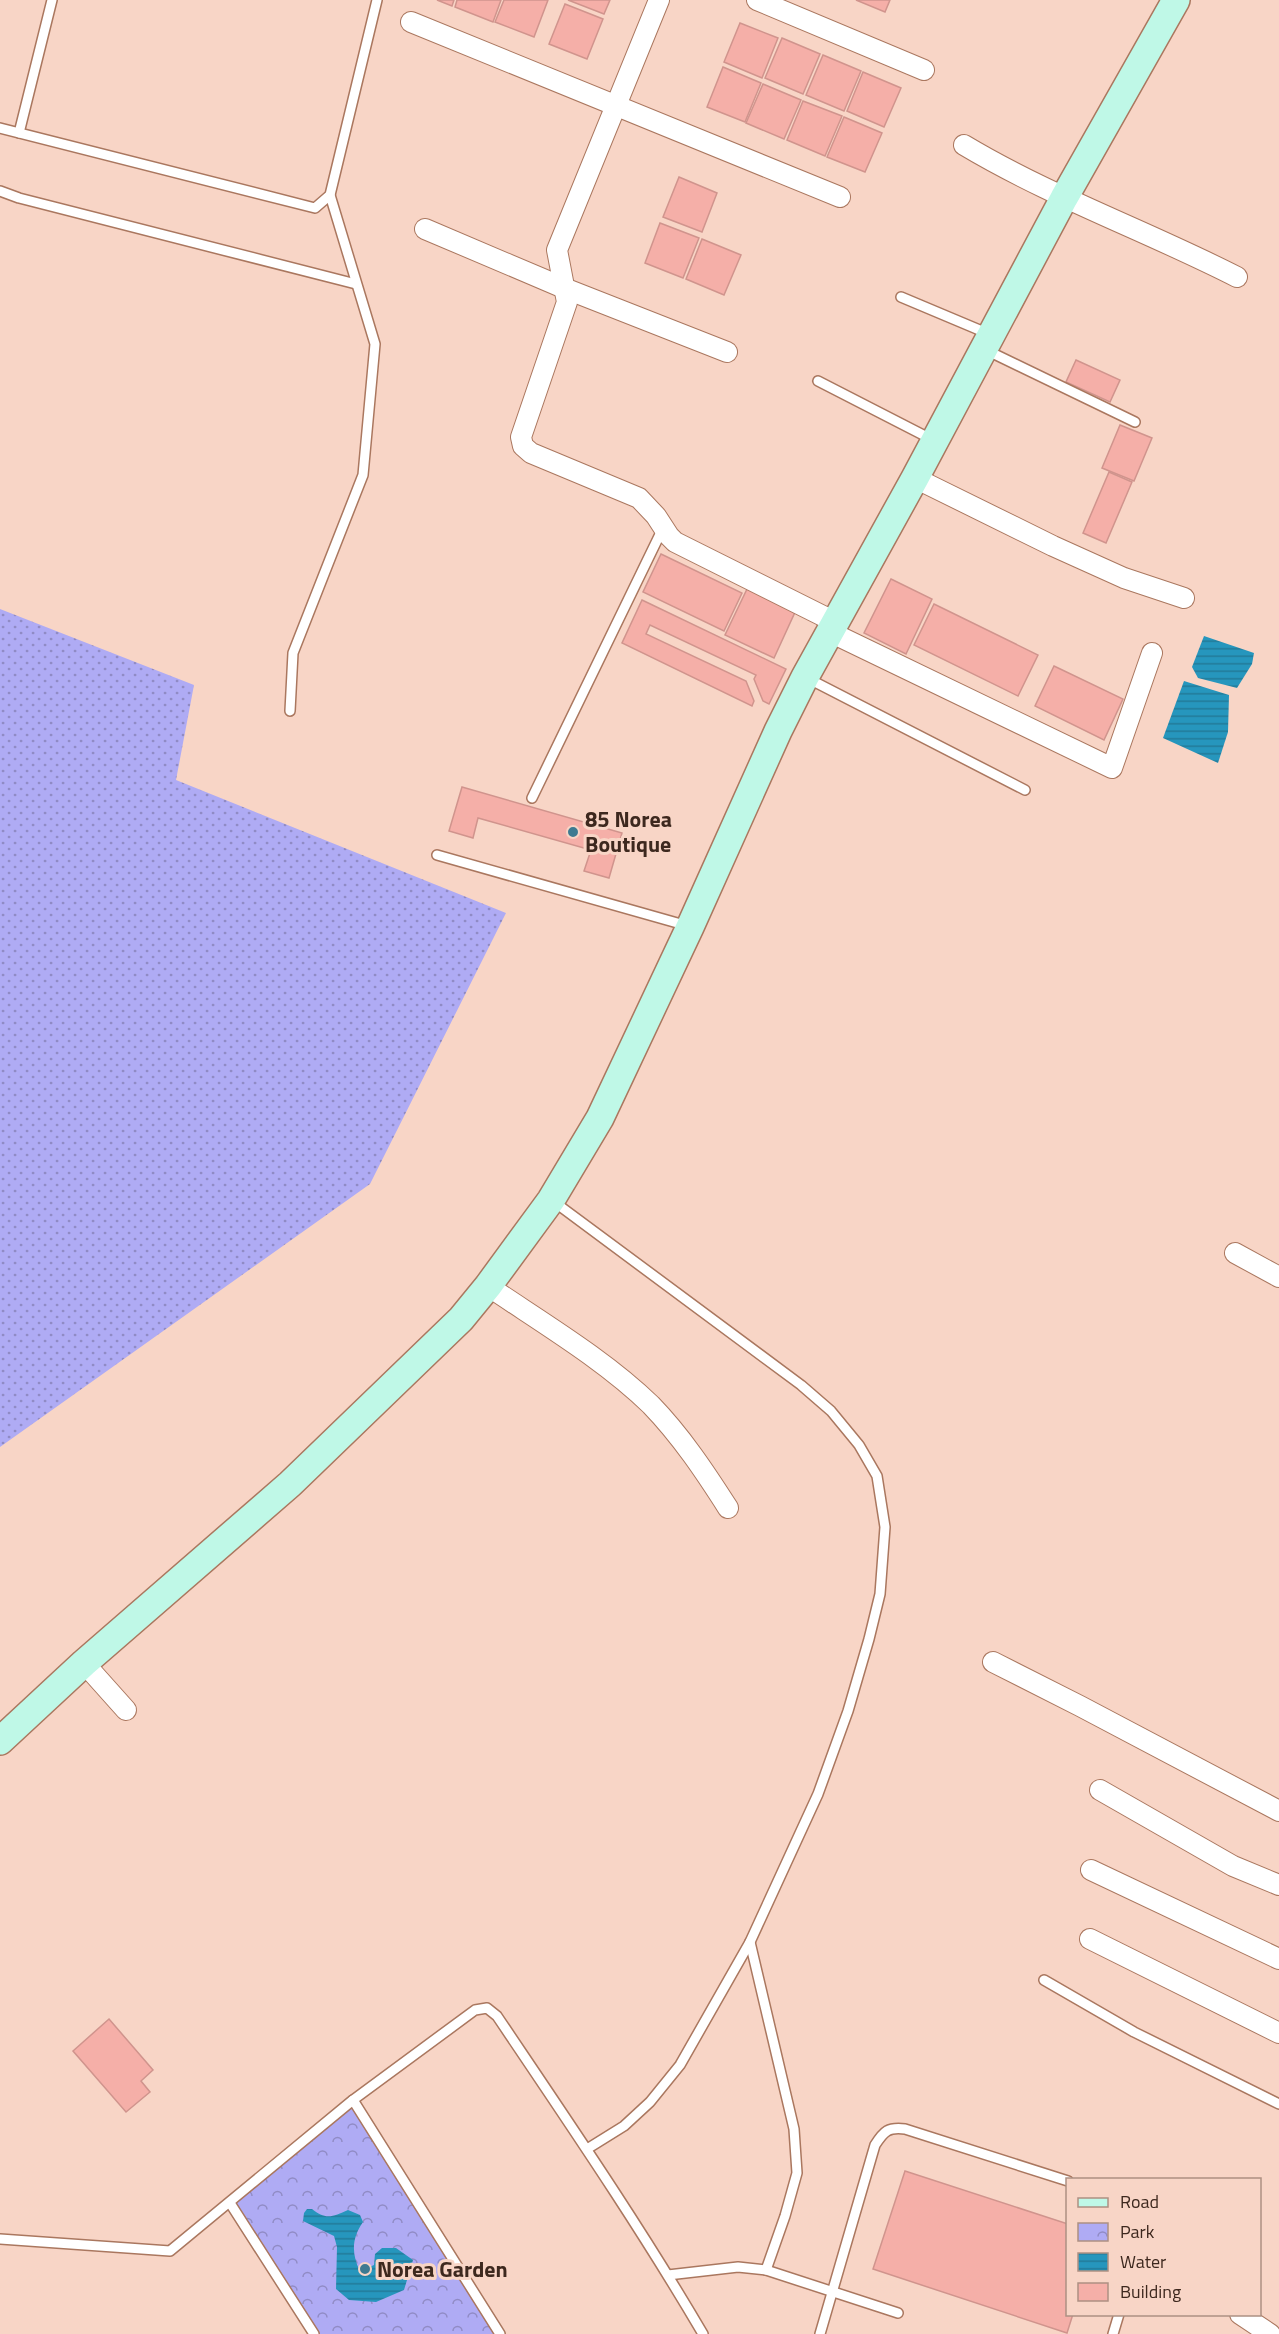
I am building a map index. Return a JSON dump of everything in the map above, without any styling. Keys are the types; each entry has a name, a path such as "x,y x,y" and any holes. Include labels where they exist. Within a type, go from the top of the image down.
{"street":[{"path":"659,0 557,250 567,302 520,437 523,446 531,453 639,498 675,542 832,627 1112,768 1152,653"},
{"path":"758,0 924,70"},
{"path":"0,1741 84,1663 290,1484 460,1318 488,1286 551,1200 600,1118 805,677 935,442 1064,198 1176,0"},
{"path":"411,22 840,197"},
{"path":"964,145 1064,198 1238,277"},
{"path":"425,229 564,288 727,352"},
{"path":"915,478 1124,578 1184,598"},
{"path":"1235,1253 1279,1277"},
{"path":"488,1286 595,1359 651,1405 698,1461 729,1508"},
{"path":"993,1662 1279,1811"},
{"path":"84,1663 126,1710"},
{"path":"1100,1790 1216,1857 1279,1885"},
{"path":"1091,1870 1279,1959"},
{"path":"1090,1939 1279,2033"},
{"path":"1243,2316 1270,2334"}],"lane":[{"path":"19,133 52,0"},
{"path":"290,711 293,653 363,475 375,344 330,195 377,0"},
{"path":"0,128 315,208 330,195"},
{"path":"0,191 19,198 356,284"},
{"path":"901,297 1135,422"},
{"path":"818,381 935,442"},
{"path":"532,798 663,527"},
{"path":"805,677 1025,790"},
{"path":"437,855 690,927"},
{"path":"551,1200 801,1385 831,1411 859,1445 877,1476 885,1527 880,1594 848,1711 818,1794 750,1942 680,2066 650,2102 624,2126 587,2149"},
{"path":"750,1942 794,2128 797,2173 766,2270"},
{"path":"1044,1980 1134,2032 1279,2104"},
{"path":"0,2239 171,2251 353,2100 475,2010 487,2008 497,2016 587,2149 703,2334"},
{"path":"353,2100 500,2334"},
{"path":"820,2334 875,2145 883,2132 892,2128 905,2129 1066,2180"},
{"path":"230,2203 314,2334"},
{"path":"668,2275 738,2268 766,2270 898,2313"},
{"path":"1113,2334 1118,2316"}],"green space":[{"path":"0,609 194,685 176,780 506,913 370,1184 0,1447"},
{"name":"Norea Garden","path":"353,2100 500,2334 314,2334 230,2203"}],"water":[{"path":"1204,636 1254,653 1252,664 1237,688 1198,678 1192,667"},
{"path":"1184,681 1229,695 1228,732 1218,763 1163,738"},
{"path":"307,2209 312,2209 325,2216 333,2216 348,2210 360,2215 363,2222 355,2240 354,2252 360,2271 374,2265 375,2254 382,2248 396,2248 413,2260 404,2290 376,2302 349,2300 336,2289 337,2247 334,2236 303,2221"}],"building":[{"path":"437,0 454,0 452,6"},
{"path":"457,0 501,0 493,22 455,7"},
{"path":"504,0 548,0 534,37 495,22"},
{"path":"568,0 610,0 604,14"},
{"path":"856,0 890,0 885,12"},
{"path":"565,4 603,19 587,59 549,44"},
{"path":"740,23 778,38 762,78 724,62"},
{"path":"782,38 820,54 803,94 765,78"},
{"path":"823,55 861,71 844,111 806,95"},
{"path":"723,67 761,83 745,122 707,107"},
{"path":"863,72 901,88 884,127 847,111"},
{"path":"763,84 801,100 784,139 746,123"},
{"path":"803,101 842,116 825,156 787,140"},
{"path":"844,117 882,133 865,172 827,157"},
{"path":"679,177 717,193 702,232 663,217"},
{"path":"660,223 699,238 683,278 645,263"},
{"path":"702,239 741,255 724,295 686,279"},
{"path":"1076,360 1120,380 1110,402 1066,382"},
{"path":"1120,425 1152,438 1134,481 1102,468"},
{"path":"1109,472 1132,482 1106,543 1083,533"},
{"path":"661,554 742,593 724,631 643,592"},
{"path":"891,579 932,599 906,654 864,633"},
{"path":"748,587 796,610 774,658 725,635"},
{"path":"642,600 786,669 769,704 763,701 754,679 756,675 650,625 646,634 746,681 754,701 752,706 622,643"},
{"path":"934,604 1038,655 1018,696 914,645"},
{"path":"1054,666 1123,699 1104,740 1035,706"},
{"name":"85 Norea Boutique","path":"462,787 622,833 609,878 584,871 591,850 478,818 473,838 449,831"},
{"path":"109,2019 153,2070 141,2081 150,2092 126,2112 73,2051"},
{"path":"905,2171 1066,2223 1066,2316 1072,2316 1067,2333 873,2269"}],"place":[{"name":"85 Norea Boutique","path":"573,832"},
{"name":"Norea Garden","path":"365,2269"}]}
